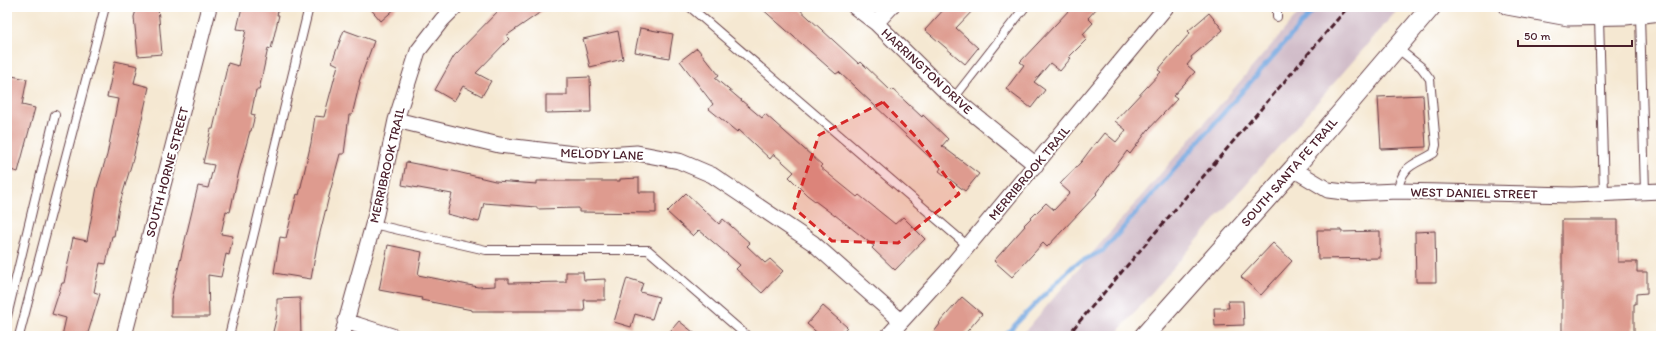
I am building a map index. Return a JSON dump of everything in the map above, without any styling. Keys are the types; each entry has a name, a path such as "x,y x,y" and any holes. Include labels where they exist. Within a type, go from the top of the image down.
{"street":[{"name":"SOUTH HORNE STREET","path":"124,336 209,7"},
{"name":"MERRIBROOK TRAIL","path":"342,336 373,224 396,120 418,51 442,20 455,7"},
{"name":"HARRINGTON DRIVE","path":"855,7 876,23 954,98 1036,165"},
{"path":"876,23 891,7"},
{"name":"MERRIBROOK TRAIL","path":"888,336 968,246 1166,7"},
{"name":"SOUTH SANTA FE TRAIL","path":"1144,336 1293,169 1402,52 1431,7"},
{"path":"1507,7 1568,18 1599,18 1661,14"},
{"name":"MELODY LANE","path":"396,120 499,145 591,156 637,152 679,161 712,175 812,243 901,321"},
{"name":"WEST DANIEL STREET","path":"1293,169 1328,190 1352,193 1397,191 1572,195 1661,191"},
{"path":"345,321 392,336"}],"lane":[{"path":"19,336 105,7"},
{"path":"228,336 309,7"},
{"path":"690,7 968,246"},
{"path":"954,98 1025,7"},
{"path":"1276,7 1277,17"},
{"path":"1640,16 1645,192"},
{"path":"1599,18 1604,194"},
{"path":"1397,191 1401,176 1414,163 1434,153 1436,145 1430,79 1421,67 1402,52"},
{"path":"7,316 55,115"},
{"path":"373,224 486,250 648,250 747,336"}],"highlighted area":[{"path":"883,102 917,138 959,194 898,243 832,241 794,208 819,135"}],"shaded area":[{"path":"1304,7 1400,7 1114,336 1021,336"}],"building":[{"path":"137,7 158,7 162,54 138,56 134,17"},
{"path":"242,7 279,7 277,15 279,15 271,49 268,48 259,90 256,90 251,114 255,115 239,171 230,212 226,211 221,234 233,236 229,255 226,254 221,277 208,275 209,317 171,317 171,299 198,186 208,188 214,165 203,163 211,129 213,129 228,63 238,66 246,30 237,29"},
{"path":"369,7 397,7 381,21"},
{"path":"502,7 548,7 506,36 509,39 476,73 491,81 482,96 463,86 454,101 435,90 454,56"},
{"path":"760,7 797,7 859,64 861,62 891,91 892,89 922,117 923,115 948,139 942,146 979,174 965,191 939,171 941,168 839,72 836,74"},
{"path":"946,7 976,7 956,28 978,48 965,64 925,30"},
{"path":"1072,7 1098,7 1088,18 1093,23 1083,34 1087,39 1069,57 1071,58 1060,71 1050,63 1034,82 1045,90 1031,108 1006,89 1024,65 1020,62"},
{"path":"1209,13 1223,30 1191,57 1192,59 1187,65 1195,72 1173,96 1177,99 1148,130 1130,154 1127,151 1096,193 1097,194 1047,247 1043,243 1012,277 994,261 1025,226 1024,225 1046,203 1054,210 1070,193 1060,184 1105,133 1116,142 1126,130 1115,121 1161,72 1158,70 1190,33 1188,31"},
{"path":"640,28 673,34 669,58 635,52"},
{"path":"344,30 374,41 359,82 352,115 349,115 344,154 340,154 317,245 311,279 274,273 280,237 286,238 297,194 299,195 311,143 315,116 324,117 338,65 332,62"},
{"path":"618,31 623,59 590,67 583,39"},
{"path":"697,48 719,75 715,78 762,118 765,114 822,165 820,167 857,197 859,195 895,224 903,217 925,239 895,270 872,248 874,246 807,195 789,177 794,172 774,154 770,159 739,130 737,132 709,109 713,104 680,61"},
{"path":"115,61 138,66 134,83 149,87 133,159 119,206 114,236 112,236 106,264 100,263 94,292 100,294 87,336 62,336 66,318 52,314 62,283 64,283 73,238 87,241 97,187 107,155 118,99 107,97"},
{"path":"7,75 27,79 22,105 35,108 18,172 7,169"},
{"path":"590,77 591,112 546,113 546,95 567,95 567,78"},
{"path":"1423,95 1426,147 1381,149 1378,97"},
{"path":"406,162 495,181 537,184 537,181 620,181 620,179 639,178 639,192 656,192 656,213 579,212 579,208 537,209 537,207 484,203 479,222 447,214 452,194 402,185"},
{"path":"686,193 719,224 723,219 750,243 747,246 765,263 770,259 783,271 762,293 736,269 740,265 699,230 693,236 667,212"},
{"path":"1562,220 1618,220 1618,262 1637,262 1637,272 1647,272 1647,293 1636,294 1636,304 1634,304 1634,336 1562,336"},
{"path":"1317,230 1341,230 1341,232 1380,231 1380,258 1318,259"},
{"path":"1435,231 1436,282 1416,282 1415,232"},
{"path":"1273,243 1292,261 1261,295 1241,277"},
{"path":"388,245 422,252 418,275 478,287 495,286 495,279 509,279 509,283 566,282 566,272 583,272 584,280 605,279 605,300 584,300 585,311 472,311 421,300 422,298 379,290"},
{"path":"627,278 643,283 640,292 659,297 652,319 635,314 631,327 614,322"},
{"path":"962,297 982,314 963,336 931,336 940,324 939,323"},
{"path":"300,298 301,336 272,336 277,315 277,299"},
{"path":"1228,301 1243,301 1244,325 1215,326 1214,308 1229,308"},
{"path":"823,306 847,327 839,336 821,336 807,324"},
{"path":"679,321 698,336 666,336"}],"waterway":[{"path":"1004,336 1074,265 1104,250 1316,7"}],"railway":[{"path":"1067,336 1348,7"}]}
